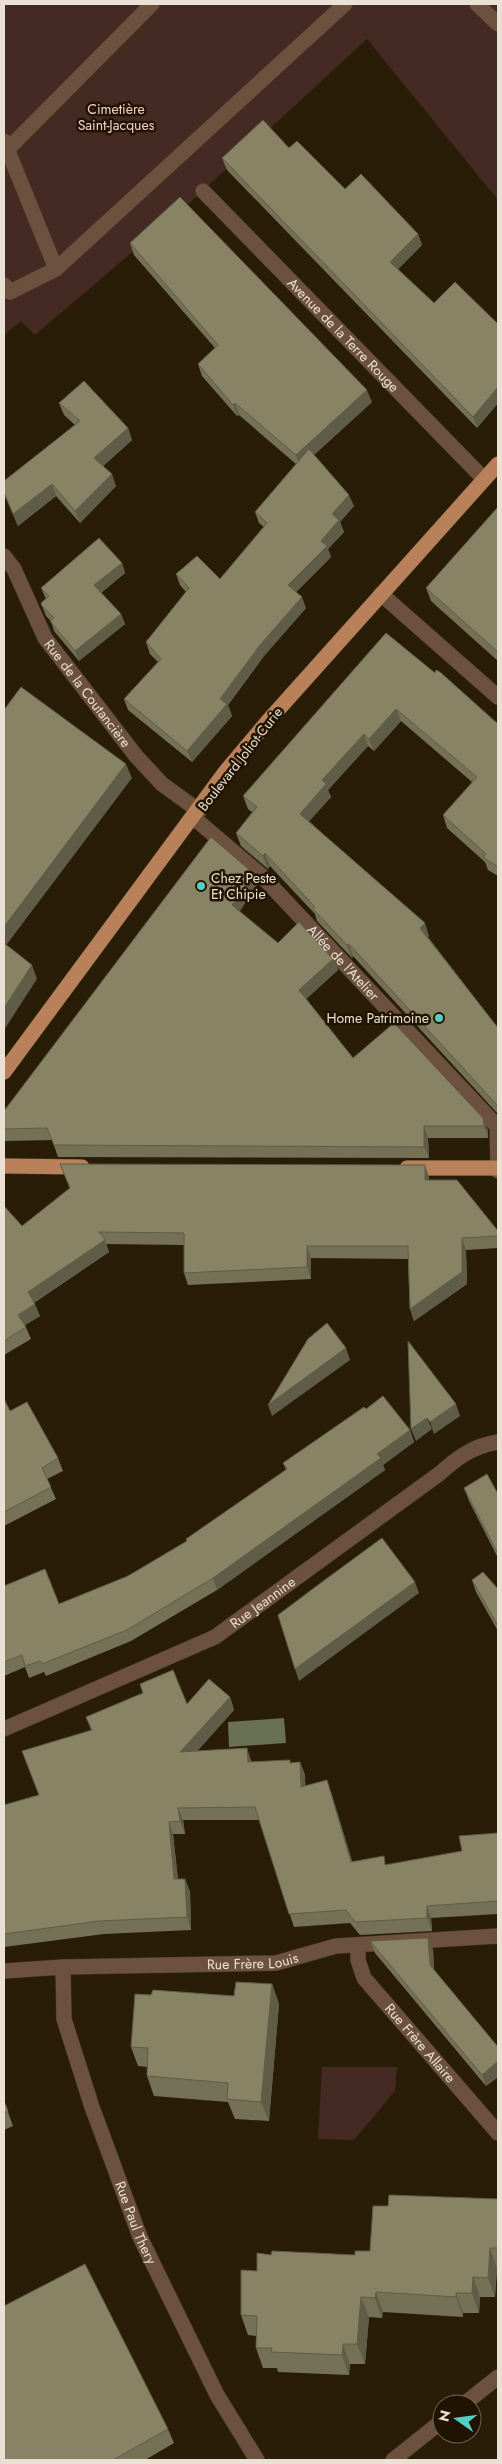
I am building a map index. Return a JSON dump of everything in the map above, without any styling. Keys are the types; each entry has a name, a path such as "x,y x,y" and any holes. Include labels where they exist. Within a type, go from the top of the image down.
{"main road":[{"name":"Boulevard Joliot-Curie","path":"4,1072 226,771 268,721 498,464"},
{"path":"4,1166 102,1168"},
{"path":"389,1168 498,1169"}],"street":[{"path":"56,269 6,146 152,4"},
{"path":"477,4 498,24"},
{"path":"4,285 10,292 56,269 341,5"},
{"name":"Avenue de la Terre Rouge","path":"203,191 484,479"},
{"name":"Rue de la Coutancière","path":"4,556 14,569 45,638 136,756 162,784 196,814"},
{"path":"381,594 498,697"},
{"name":"Allée de l'Atelier","path":"196,814 261,875 497,1126 498,1169"},
{"name":"Rue Jeannine","path":"4,1729 215,1636 439,1474 459,1456 479,1445 498,1442"},
{"name":"Rue Frère Louis","path":"4,1971 63,1967 276,1963 336,1946 498,1936"},
{"name":"Rue Frère Allaire","path":"358,1945 358,1960 364,1978 498,2133"},
{"name":"Rue Paul Thery","path":"63,1967 64,2019 92,2107 140,2237 217,2395 257,2460"},
{"path":"477,2394 498,2377"},
{"path":"393,2460 432,2430"}],"green space":[{"name":"Cimetière Saint-Jacques","path":"4,4 498,4 498,200 367,39 184,208 35,335 21,321 4,335"},
{"path":"322,2067 397,2067 395,2091 354,2140 318,2139"}],"shaded area":[{"path":"284,1718 286,1743 229,1747 228,1722"}],"building":[{"path":"263,120 289,148 297,141 345,189 361,174 418,234 390,262 434,303 455,282 498,322 498,387 473,417 222,158"},
{"path":"180,197 367,390 296,455 235,403 233,405 198,364 218,345 130,243"},
{"path":"84,381 128,428 94,458 112,474 75,511 52,484 13,514 4,492 4,481 80,421 59,403"},
{"path":"309,449 349,495 332,514 339,520 321,541 327,546 288,585 302,597 260,645 220,699 227,704 187,751 124,699 161,659 146,642 189,588 176,574 197,556 220,579 267,523 255,512"},
{"path":"498,507 498,652 426,588"},
{"path":"99,538 122,563 94,585 121,614 75,651 50,621 54,618 41,603 49,596 41,588"},
{"path":"386,633 435,673 436,670 440,672 498,724 498,867 483,857 486,854 443,815 477,777 396,709 369,739 364,734 322,780 326,784 300,814 425,923 420,928 498,1028 498,1106 349,944 347,945 313,909 315,907 265,853 263,856 236,833 257,807 243,796"},
{"path":"21,687 126,764 4,927 4,710"},
{"path":"211,837 253,873 232,905 278,943 299,922 333,959 299,990 353,1058 394,1023 483,1118 484,1126 424,1126 424,1147 54,1145 47,1128 4,1129 4,1111"},
{"path":"4,943 32,965 4,1008"},
{"path":"60,1164 425,1165 425,1180 457,1180 498,1231 498,1236 462,1238 462,1272 410,1309 408,1246 307,1246 307,1267 184,1273 184,1233 99,1232 105,1240 28,1292 35,1304 18,1315 26,1327 4,1341 4,1206 22,1226 70,1188"},
{"path":"327,1323 346,1348 268,1405 308,1339"},
{"path":"408,1341 456,1404 430,1422 427,1418 411,1429"},
{"path":"383,1396 410,1430 377,1454 381,1458 213,1578 127,1630 42,1664 40,1661 25,1666 22,1655 4,1662 4,1586 45,1569 59,1604 128,1576 187,1541 186,1539 287,1469 283,1463"},
{"path":"4,1399 10,1411 27,1402 58,1458 42,1468 51,1487 4,1512"},
{"path":"487,1474 498,1494 498,1554 464,1488"},
{"path":"382,1538 415,1582 295,1669 278,1615"},
{"path":"483,1572 498,1589 498,1626 472,1580"},
{"path":"173,1670 187,1704 209,1679 230,1697 180,1752 247,1748 248,1762 290,1760 290,1763 300,1762 301,1787 327,1780 351,1862 384,1856 385,1865 462,1851 459,1836 498,1833 498,1901 427,1906 427,1918 355,1922 346,1910 289,1914 255,1807 178,1808 180,1821 169,1822 174,1879 185,1879 187,1917 99,1921 4,1934 4,1805 39,1795 22,1751 92,1730 86,1717 143,1693 140,1684"},
{"path":"428,1938 430,1965 498,2047 498,2061 482,2075 370,1941"},
{"path":"236,1982 272,1984 261,2102 227,2099 228,2083 147,2076 148,2048 131,2047 135,1994 151,1995 153,1990 234,1996"},
{"path":"4,2101 8,2111 4,2113"},
{"path":"389,2195 498,2199 498,2248 490,2248 488,2278 473,2277 472,2293 456,2293 456,2297 376,2292 375,2298 361,2297 357,2344 343,2344 342,2355 271,2352 272,2348 256,2348 257,2316 241,2315 241,2270 257,2271 257,2253 271,2255 272,2251 355,2255 355,2251 370,2251 373,2206 388,2206"},
{"path":"85,2264 168,2429 113,2460 4,2460 4,2306"}],"place":[{"name":"Chez Peste Et Chipie","path":"201,886"},
{"name":"Home Patrimoine","path":"439,1018"}]}
